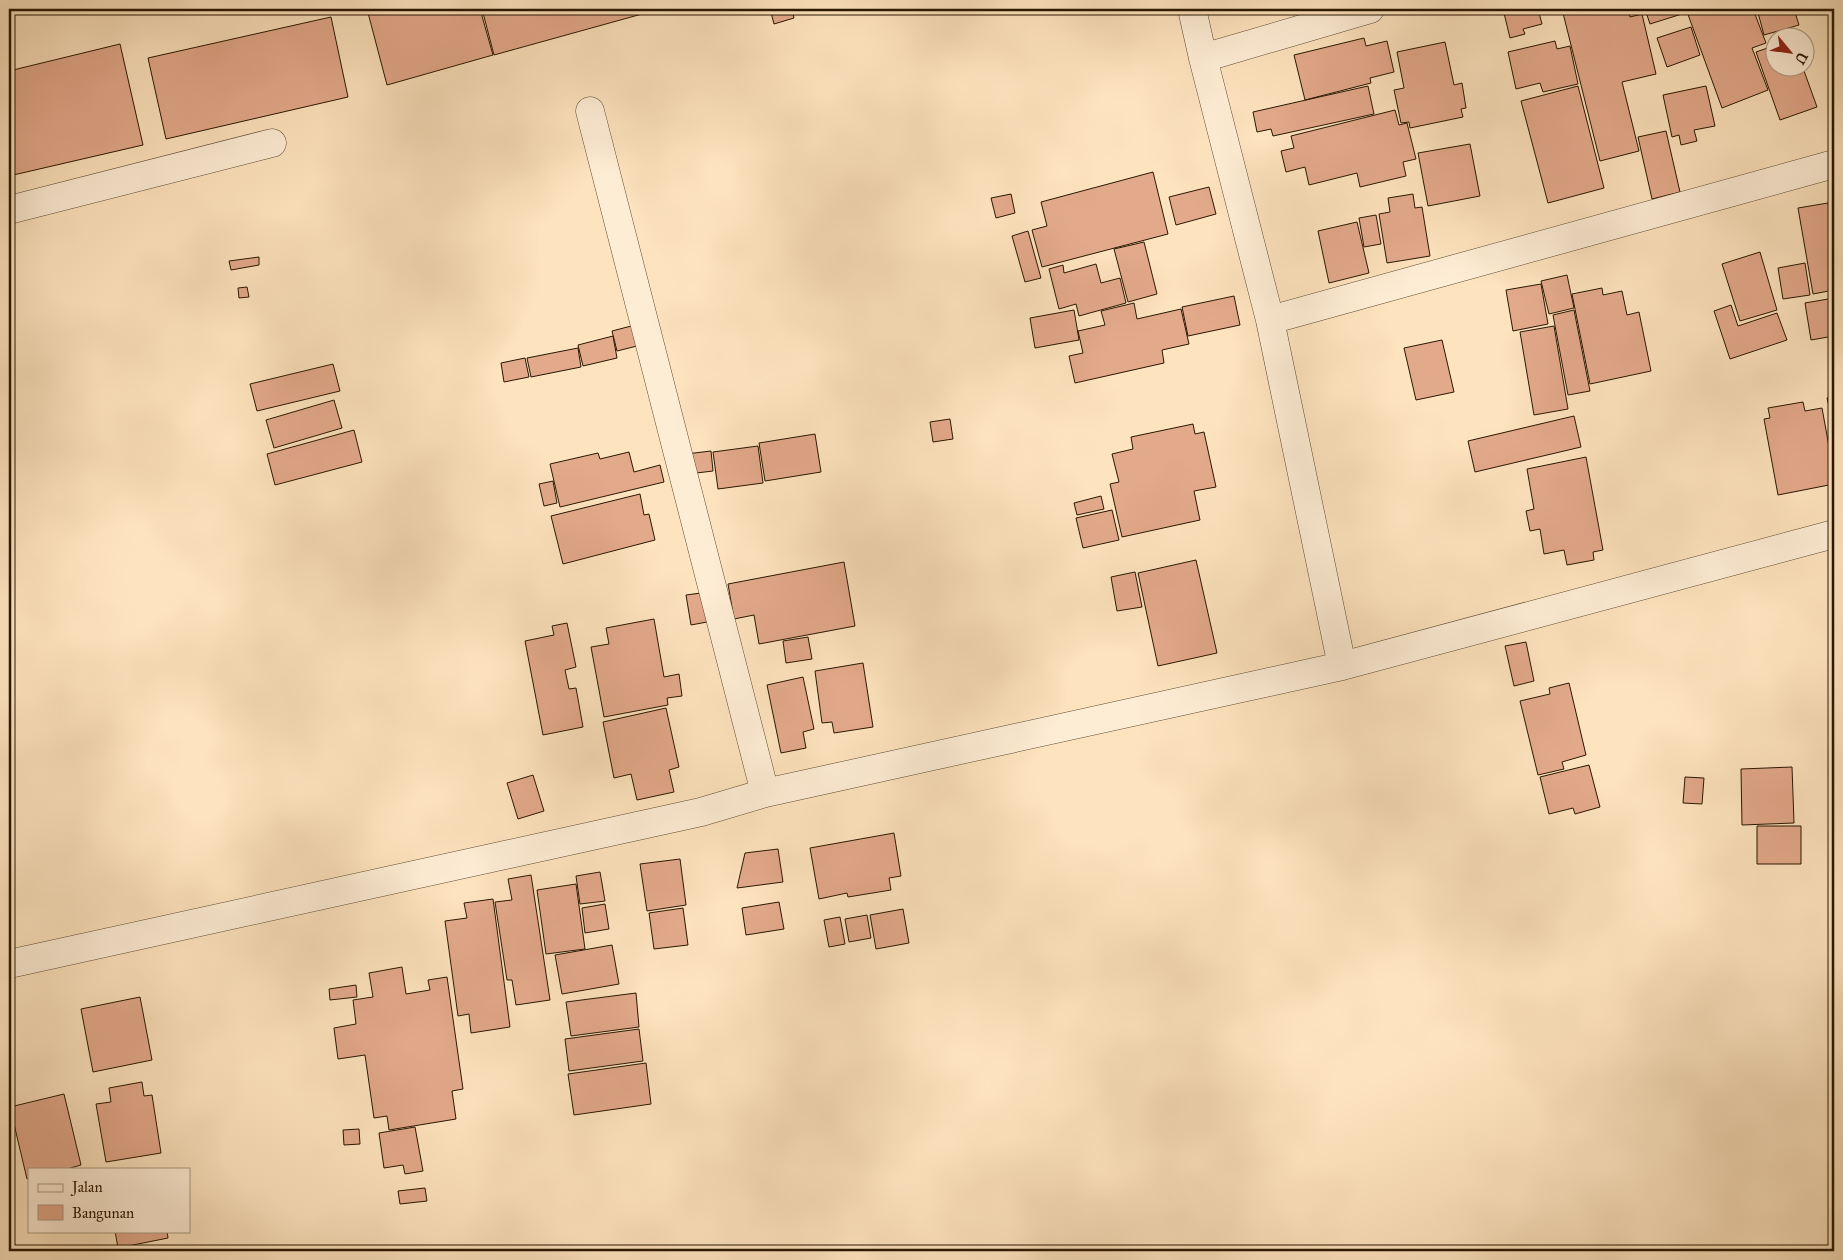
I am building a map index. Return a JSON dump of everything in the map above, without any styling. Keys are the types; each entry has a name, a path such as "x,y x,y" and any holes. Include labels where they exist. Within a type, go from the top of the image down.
{"street":[{"path":"1192,9 1270,320 1342,666"},
{"path":"1203,58 1370,9"},
{"path":"590,111 765,793"},
{"path":"9,210 272,143"},
{"path":"1270,320 1834,164"},
{"path":"9,964 701,812 765,793 1342,666 1834,534"}],"building":[{"path":"367,9 480,9 493,55 387,85"},
{"path":"482,9 660,9 494,55"},
{"path":"770,9 792,9 794,18 774,24"},
{"path":"1503,9 1538,9 1542,24 1523,29 1525,34 1510,38"},
{"path":"1562,9 1628,9 1630,17 1642,14 1656,74 1622,82 1639,151 1600,161"},
{"path":"1645,9 1683,9 1685,13 1650,24"},
{"path":"1686,9 1721,9 1723,14 1737,9 1753,9 1766,43 1752,48 1768,90 1722,108"},
{"path":"1757,9 1794,9 1799,25 1788,28 1766,28 1766,34 1764,35"},
{"path":"331,17 348,97 166,139 148,58"},
{"path":"1691,27 1700,55 1667,67 1657,38"},
{"path":"1364,38 1366,46 1387,41 1394,72 1370,78 1371,83 1305,100 1294,55"},
{"path":"1555,41 1557,49 1570,46 1578,84 1543,92 1540,83 1516,89 1508,52"},
{"path":"1445,42 1454,85 1462,83 1466,108 1461,109 1463,117 1410,128 1409,122 1401,123 1394,90 1404,88 1397,52"},
{"path":"120,44 143,145 9,176 9,71"},
{"path":"1766,48 1766,78 1807,78 1817,107 1780,120 1756,52"},
{"path":"1368,86 1374,114 1273,136 1271,129 1257,132 1253,112"},
{"path":"1578,86 1604,188 1548,203 1521,101"},
{"path":"1706,86 1715,126 1694,130 1697,141 1681,145 1679,135 1672,137 1663,95"},
{"path":"1395,110 1399,125 1407,123 1416,159 1403,162 1406,176 1360,187 1357,173 1309,185 1305,167 1286,172 1281,151 1294,148 1291,136"},
{"path":"1666,131 1680,192 1652,199 1638,137"},
{"path":"1470,144 1480,196 1428,206 1418,153"},
{"path":"1153,172 1168,234 1042,267 1032,230 1047,226 1041,202"},
{"path":"1209,187 1216,214 1176,225 1169,197"},
{"path":"1011,194 1015,213 996,218 991,198"},
{"path":"1413,194 1415,208 1422,207 1430,256 1387,263 1379,214 1390,212 1388,198"},
{"path":"1828,203 1834,239 1834,290 1813,294 1798,208"},
{"path":"1376,215 1381,244 1364,247 1359,218"},
{"path":"1357,222 1369,273 1329,283 1318,231"},
{"path":"1028,231 1041,278 1025,282 1012,236"},
{"path":"1144,242 1157,294 1128,302 1114,249"},
{"path":"1760,252 1777,310 1740,321 1722,264"},
{"path":"259,257 259,265 231,270 229,261"},
{"path":"1805,263 1810,295 1783,299 1778,268"},
{"path":"1096,264 1101,283 1120,278 1126,303 1079,316 1076,304 1059,309 1049,269 1063,265 1064,273"},
{"path":"1567,275 1574,308 1549,314 1541,281"},
{"path":"1541,284 1548,324 1513,331 1506,290"},
{"path":"247,287 249,297 239,298 238,288"},
{"path":"1602,288 1603,295 1622,291 1627,315 1639,312 1651,371 1590,384 1572,294"},
{"path":"1234,296 1240,325 1188,336 1182,307"},
{"path":"1834,298 1834,336 1811,340 1805,303"},
{"path":"1134,303 1137,319 1181,309 1189,344 1162,350 1164,363 1075,383 1069,356 1083,353 1078,331 1105,325 1101,311"},
{"path":"1731,305 1738,326 1777,313 1787,340 1730,359 1714,311"},
{"path":"1074,310 1079,340 1035,348 1030,318"},
{"path":"1574,310 1590,391 1568,395 1553,315"},
{"path":"635,325 641,345 617,351 612,331"},
{"path":"1554,326 1568,409 1534,415 1520,332"},
{"path":"613,336 617,358 583,366 578,345"},
{"path":"1442,340 1454,392 1416,400 1404,348"},
{"path":"578,348 581,367 531,377 527,358"},
{"path":"525,358 529,377 504,382 501,363"},
{"path":"333,364 340,391 257,411 250,384"},
{"path":"1834,396 1834,429 1827,398"},
{"path":"334,400 342,428 274,448 266,420"},
{"path":"1803,402 1805,411 1822,408 1834,474 1834,484 1778,495 1764,419 1770,418 1768,408"},
{"path":"1574,416 1581,447 1475,472 1468,441"},
{"path":"950,419 953,439 933,442 930,422"},
{"path":"1193,424 1195,434 1204,432 1216,487 1194,491 1200,520 1122,537 1110,484 1119,482 1112,454 1133,449 1131,437"},
{"path":"354,430 362,462 275,485 267,454"},
{"path":"815,434 821,472 765,481 759,443"},
{"path":"758,446 763,483 718,489 713,452"},
{"path":"711,451 713,471 688,474 686,454"},
{"path":"629,452 634,472 660,465 664,482 560,507 550,464 598,453 600,459"},
{"path":"1586,457 1603,550 1593,552 1594,560 1567,565 1564,550 1544,554 1540,529 1530,531 1526,511 1534,509 1527,469"},
{"path":"553,481 557,503 544,506 539,484"},
{"path":"640,494 644,515 649,514 655,540 563,564 551,516"},
{"path":"1101,496 1104,509 1077,515 1074,503"},
{"path":"1112,510 1119,540 1083,548 1076,518"},
{"path":"1196,560 1217,653 1158,666 1138,573"},
{"path":"844,562 855,626 759,644 754,615 734,619 728,584"},
{"path":"1135,572 1142,607 1117,611 1111,577"},
{"path":"701,593 707,622 691,625 686,595"},
{"path":"654,619 664,677 679,674 682,696 667,698 668,705 604,717 591,647 609,644 606,628"},
{"path":"567,623 576,667 565,670 569,689 576,688 583,727 543,735 525,641 554,635 552,626"},
{"path":"808,637 812,659 786,663 783,641"},
{"path":"1526,642 1534,681 1514,686 1505,646"},
{"path":"863,663 873,727 834,733 832,722 822,723 815,671"},
{"path":"803,677 814,729 803,732 806,748 781,753 767,685"},
{"path":"1569,683 1586,755 1562,762 1564,769 1538,775 1520,701 1550,694 1549,688"},
{"path":"666,708 679,767 669,770 674,792 637,800 631,774 614,778 603,722"},
{"path":"1589,765 1600,807 1575,814 1573,808 1549,814 1540,777"},
{"path":"1792,767 1794,823 1742,825 1741,769"},
{"path":"533,775 544,811 518,819 507,783"},
{"path":"1685,777 1704,778 1702,804 1683,803"},
{"path":"1757,826 1801,826 1801,864 1757,864"},
{"path":"894,833 901,876 889,878 891,890 848,897 847,893 819,899 810,848"},
{"path":"778,849 783,882 737,888 745,853"},
{"path":"680,859 686,905 647,911 640,864"},
{"path":"600,872 605,901 580,904 576,876"},
{"path":"531,875 550,1000 516,1005 512,980 507,980 495,902 512,900 508,879"},
{"path":"576,884 585,949 546,954 537,890"},
{"path":"493,899 510,1027 471,1033 469,1014 458,1016 445,921 467,918 464,903"},
{"path":"779,902 784,929 746,935 742,908"},
{"path":"605,904 609,929 585,933 582,908"},
{"path":"683,908 688,945 654,949 649,913"},
{"path":"903,909 909,943 876,949 870,915"},
{"path":"867,915 871,938 849,942 845,919"},
{"path":"840,917 845,944 829,947 824,920"},
{"path":"612,945 619,984 562,994 555,955"},
{"path":"402,967 406,994 430,990 428,980 447,977 463,1089 452,1091 456,1119 389,1130 387,1116 374,1118 365,1055 338,1059 334,1028 356,1024 353,1000 373,997 369,973"},
{"path":"356,985 357,997 330,1000 329,989"},
{"path":"636,993 639,1027 571,1036 566,1002"},
{"path":"140,997 152,1060 93,1072 81,1009"},
{"path":"639,1029 643,1061 569,1071 565,1039"},
{"path":"646,1063 651,1104 574,1115 568,1074"},
{"path":"142,1082 144,1096 152,1095 161,1153 106,1162 96,1104 111,1102 109,1088"},
{"path":"64,1094 81,1165 70,1168 28,1168 27,1179 10,1107"},
{"path":"415,1127 423,1171 405,1174 403,1165 384,1168 379,1133"},
{"path":"359,1129 360,1144 344,1145 343,1130"},
{"path":"425,1188 427,1201 400,1204 398,1191"},
{"path":"9,1213 16,1251 9,1251"},
{"path":"115,1232 167,1232 168,1238 118,1248"}]}
